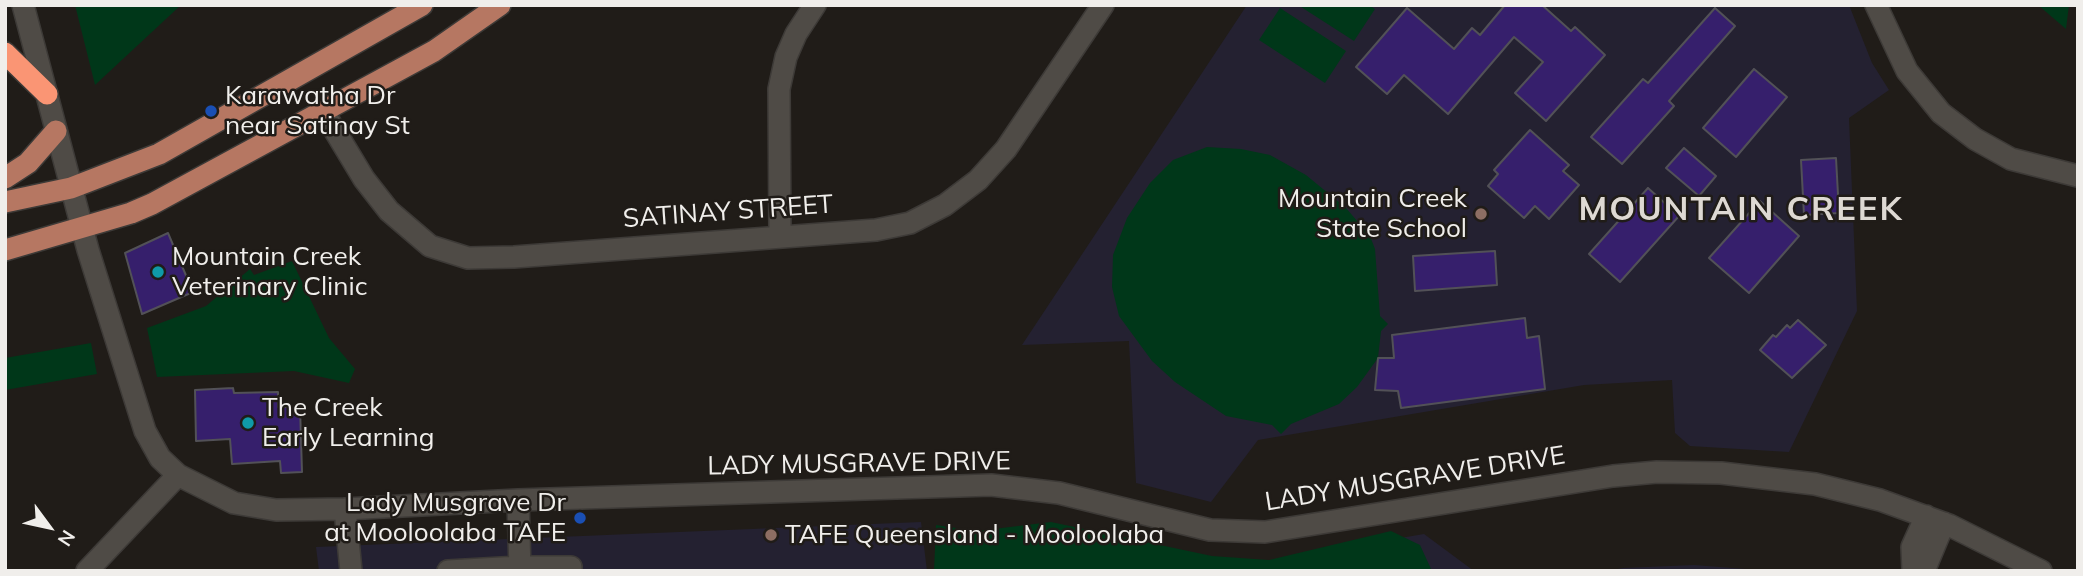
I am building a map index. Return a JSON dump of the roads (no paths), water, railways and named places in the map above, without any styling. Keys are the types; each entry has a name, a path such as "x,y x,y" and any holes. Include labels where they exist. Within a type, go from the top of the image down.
{"highway":[{"path":"5,53 47,94"}],"main road":[{"path":"5,202 71,188 130,168 182,142 422,5"},
{"path":"5,250 152,204 434,51 500,5"},
{"path":"5,178 27,163 56,131"}],"street":[{"name":"LADY MUSGRAVE DRIVE","path":"23,5 82,228 145,431 160,458 178,475 234,503 276,510 345,509 518,500 991,485 1059,493 1210,530 1265,532 1613,476 1696,473 1815,484 1935,519 2041,571"},
{"path":"780,235 779,89 786,57 796,34 815,5"},
{"name":"SATINAY STREET","path":"323,111 359,170 389,211 430,246 468,257 514,257 780,235 876,230 910,223 945,205 978,180 1006,149 1103,5"},
{"path":"1876,5 1907,71 1941,113 1975,139 2011,159 2078,176"},
{"path":"87,571 178,475"},
{"path":"518,500 520,569"},
{"path":"345,509 351,571"},
{"path":"1913,571 1912,547 1935,519"},
{"path":"1924,571 1935,519"},
{"path":"448,571 571,567 571,571"}],"place":[{"name":"Karawatha Dr near Satinay St","path":"211,111"},
{"name":"Mountain Creek State School","path":"1481,214"},
{"name":"Mountain Creek Veterinary Clinic","path":"158,272"},
{"name":"The Creek Early Learning","path":"248,423"},
{"name":"Lady Musgrave Dr at Mooloolaba TAFE","path":"580,518"},
{"name":"TAFE Queensland - Mooloolaba","path":"771,535"}],"district":[{"name":"MOUNTAIN CREEK","path":"1741,210"}]}
